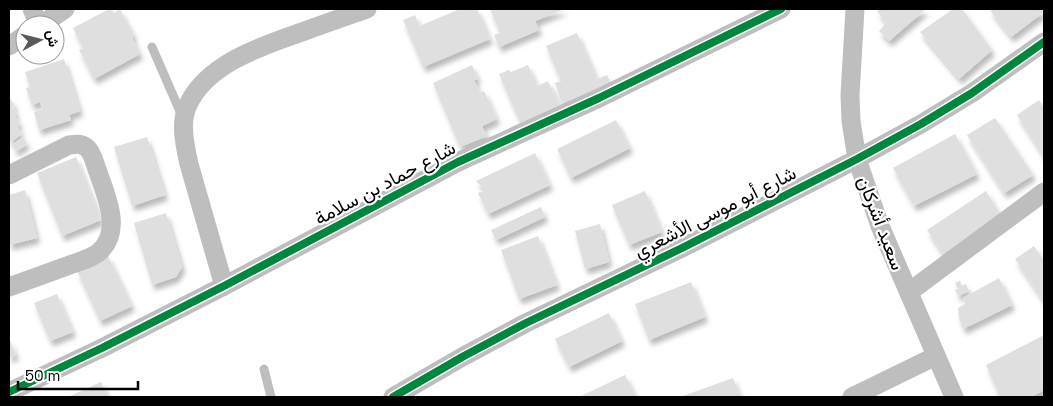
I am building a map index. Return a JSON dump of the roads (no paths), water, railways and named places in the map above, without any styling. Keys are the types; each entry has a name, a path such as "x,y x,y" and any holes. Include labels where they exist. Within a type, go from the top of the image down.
{"street":[{"path":"224,286 189,164 185,144 184,121 186,109 195,92 207,79 234,60 257,48 367,9"},
{"name":"شارع حماد بن سلامة","path":"9,392 102,348 224,286 458,162 599,98 781,9"},
{"name":"سعيد أشركان","path":"855,9 850,95 851,121 857,159 880,226 954,397"},
{"name":"شارع أبو موسى الأشعري","path":"393,397 526,323 682,248 857,159 972,94 1044,42"},
{"path":"9,174 69,145 82,145 89,150 109,204 112,222 110,234 99,252 84,260 9,287"},
{"path":"909,292 1044,192"},
{"path":"852,397 936,356"}],"lane":[{"path":"152,47 184,121"},
{"path":"264,370 271,397"}]}
